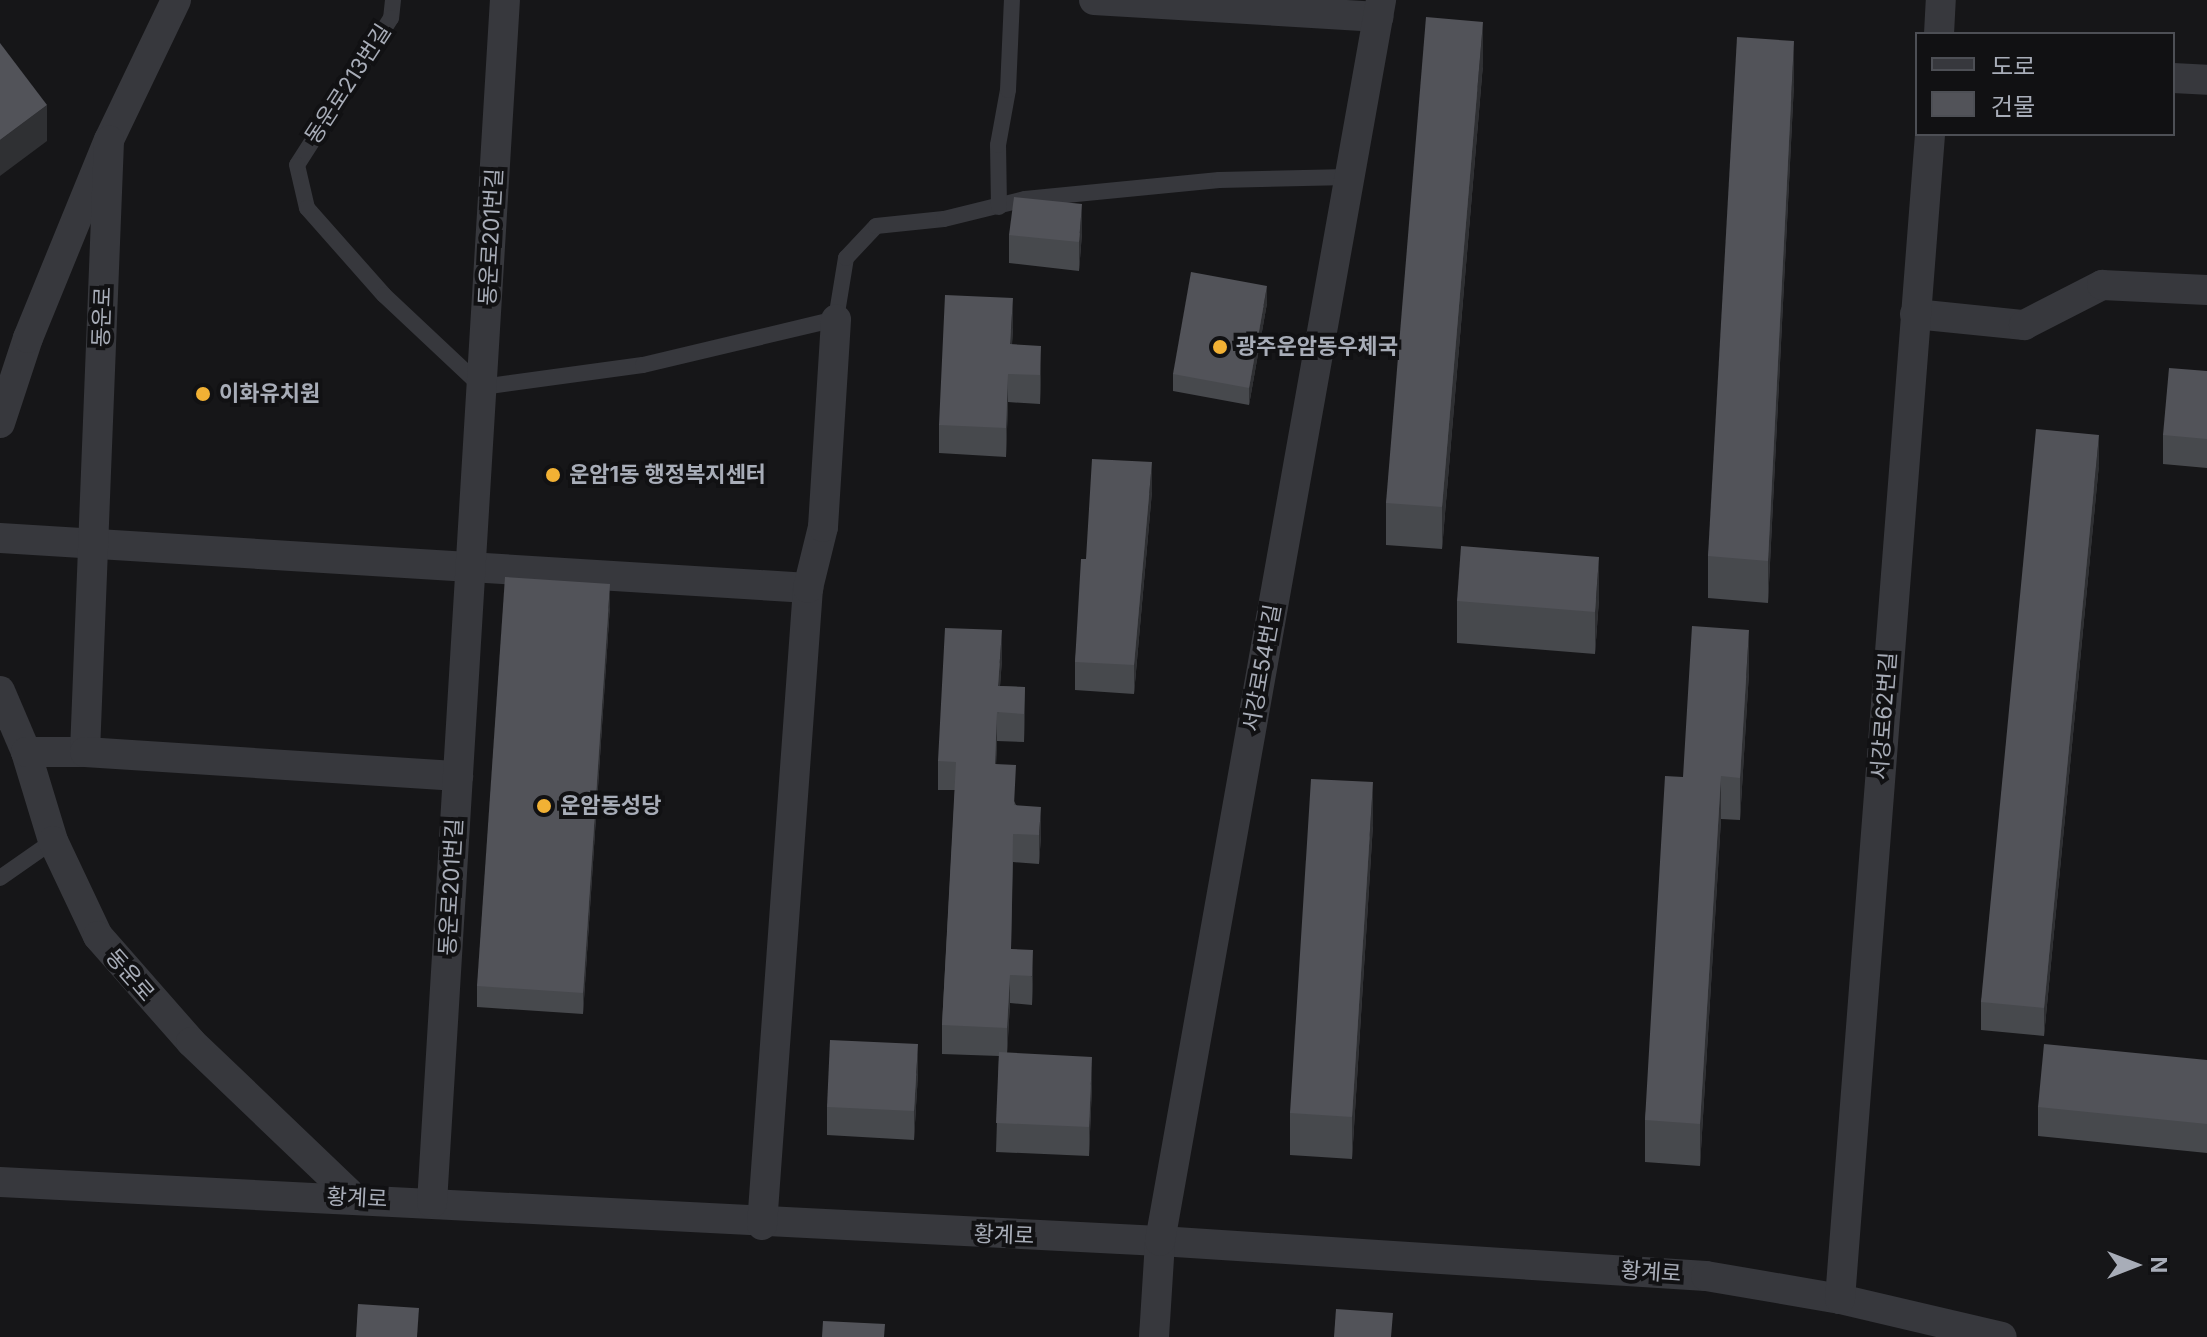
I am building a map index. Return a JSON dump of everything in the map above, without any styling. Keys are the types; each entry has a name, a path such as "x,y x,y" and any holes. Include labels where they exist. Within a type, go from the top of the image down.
{"street":[{"name":"동운로","path":"0,423 28,338 109,140 176,0"},
{"name":"동운로201번길","path":"432,1203 505,0"},
{"path":"1094,0 1379,9"},
{"path":"1939,32 1941,0"},
{"name":"서강로54번길","path":"1154,1337 1160,1241 1379,9"},
{"path":"2175,78 2207,80"},
{"name":"서강로62번길","path":"1840,1299 1930,136"},
{"name":"동운로","path":"85,752 109,140"},
{"path":"1915,314 2024,325 2102,285 2207,290"},
{"path":"762,1225 808,588 823,527 836,319"},
{"path":"0,538 470,570 808,588"},
{"name":"동운로","path":"0,691 26,752 53,841 77,899 116,962 191,1042 353,1197"},
{"path":"26,752 85,752 458,776"},
{"name":"황계로","path":"0,1182 353,1197 762,1225 1160,1241 1706,1276 1840,1299 2002,1337"}],"lane":[{"name":"동운로213번길","path":"393,0 391,18 297,165 307,208 384,295 482,387"},
{"path":"999,207 998,145 1009,78 1012,0"},
{"path":"482,387 643,365 836,319 846,258 866,231 999,207 1025,199 1219,180 1349,177"},
{"path":"0,878 53,841"}],"building":[{"path":"1426,17 1483,22 1442,507 1386,503"},
{"path":"1737,37 1794,41 1768,561 1708,556"},
{"path":"0,43 47,105 0,140"},
{"path":"1014,197 1082,204 1079,242 1009,235"},
{"name":"광주운암동우체국","path":"1191,272 1267,286 1249,388 1173,374"},
{"path":"945,295 1013,298 1010,344 1041,346 1040,375 1008,374 1006,428 939,425"},
{"path":"2169,368 2207,371 2207,439 2163,435"},
{"path":"2036,429 2099,435 2044,1008 1981,1002"},
{"path":"1092,459 1152,462 1134,665 1075,662 1081,559 1086,559"},
{"path":"1461,546 1599,557 1595,612 1457,601"},
{"name":"운암동성당","path":"505,577 610,584 583,993 477,986"},
{"path":"1692,626 1749,630 1740,778 1721,776 1700,1124 1645,1120 1665,776 1683,777"},
{"path":"945,628 1002,630 998,686 1025,687 1024,714 997,712 995,764 1016,765 1014,805 1041,807 1039,835 1013,834 1011,949 1033,950 1032,976 1010,975 1007,1028 942,1025 956,762 938,761"},
{"path":"1311,779 1373,782 1352,1117 1290,1113"},
{"path":"830,1040 918,1044 914,1111 827,1107"},
{"path":"2044,1044 2207,1060 2207,1124 2038,1107"},
{"path":"999,1052 1092,1057 1089,1127 996,1123"},
{"path":"358,1304 419,1308 417,1337 356,1337"},
{"path":"1336,1309 1393,1313 1391,1337 1334,1337"},
{"path":"823,1321 885,1324 884,1337 822,1337"}],"place":[{"name":"광주운암동우체국","path":"1220,347"},
{"name":"이화유치원","path":"203,394"},
{"name":"운암1동 행정복지센터","path":"553,475"},
{"name":"운암동성당","path":"544,806"}]}
